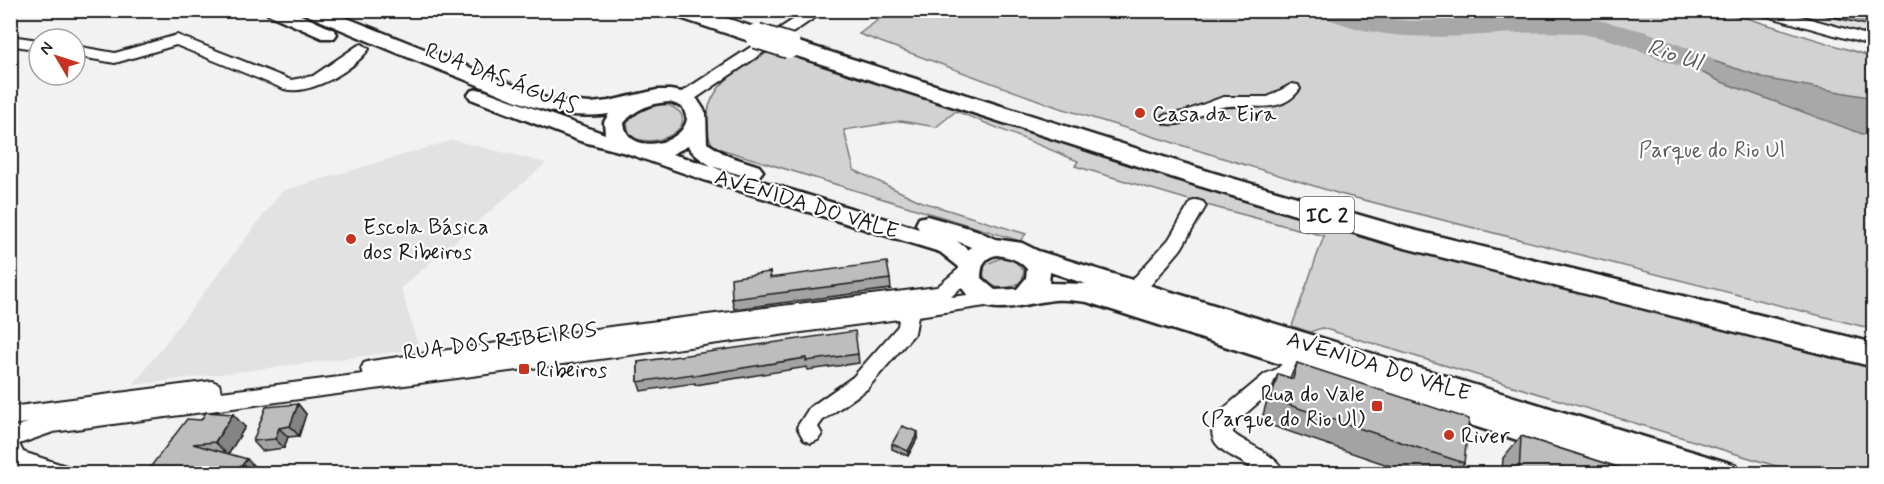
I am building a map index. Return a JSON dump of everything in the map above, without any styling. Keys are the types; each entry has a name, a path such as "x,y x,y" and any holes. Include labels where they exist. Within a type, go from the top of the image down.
{"highway":[{"name":"IC 2","path":"679,10 1403,228 1874,345"},
{"name":"IC 2","path":"704,10 761,33"},
{"name":"IC 2","path":"793,43 1205,179 1401,237 1874,355"}],"main road":[{"name":"RUA DAS ÁGUAS","path":"274,10 530,116 587,136 632,148"},
{"name":"RUA DAS ÁGUAS","path":"311,10 399,48 559,108 611,107 647,98"},
{"path":"672,96 683,99 696,111 695,127 689,135 667,148 632,148 618,140 614,132 614,124 625,108 647,98 672,96"},
{"name":"AVENIDA DO VALE","path":"695,127 696,142 705,153 727,164 968,236 993,247 1014,248 1032,258 1726,474"},
{"name":"AVENIDA DO VALE","path":"632,148 711,175 948,246 969,268 969,280 974,288 992,299 1015,300 1056,290 1087,293 1663,474"},
{"path":"969,268 975,256 993,247"},
{"path":"1025,296 1033,290 1039,274 1032,258"}],"street":[{"path":"683,99 819,10"},
{"path":"1761,10 1874,42"},
{"path":"10,40 27,43"},
{"path":"87,53 115,57 177,40 289,85 300,86 315,81 362,48"},
{"path":"1170,119 1190,117 1214,104 1230,101 1264,102 1276,99 1292,88"},
{"path":"1138,290 1141,283 1175,244 1197,206"},
{"name":"RUA DOS RIBEIROS","path":"11,431 292,380 617,334 942,294 969,268"},
{"name":"RUA DOS RIBEIROS","path":"11,431 992,299"},
{"path":"811,434 807,427 816,414 860,382 908,328 909,311"},
{"path":"1274,474 1259,459 1237,449 1222,436 1224,420 1272,380 1284,375 1299,360"},
{"path":"11,431 14,459 61,474"}],"shaded area":[{"path":"1794,11 1873,11 1873,34"},
{"name":"Escola Básica dos Ribeiros","path":"453,140 546,163 401,288 419,349 133,385 282,191"}],"green space":[{"name":"Parque do Rio Ul","path":"892,10 1707,10 1746,18 1873,57 1873,329 1340,194 1057,107 859,34"},
{"path":"773,49 1128,163 1328,224 1328,228 1873,368 1873,473 1799,473 1322,328 1310,332 1292,326 1324,236 1199,203 1075,166 1078,161 956,111 936,127 901,121 844,130 854,170 922,202 1026,234 1020,241 714,147 708,136 707,116 715,92 731,75"},
{"path":"668,105 679,111 683,119 681,126 674,132 665,138 654,140 642,140 630,136 627,124 634,114 650,106"},
{"path":"1000,258 1013,259 1024,271 1022,280 1002,288 989,284 983,273 985,265"}],"water":[{"path":"1660,47 1689,53 1768,79 1873,98 1873,138 1719,81 1665,54"}],"building":[{"path":"887,262 890,279 732,299 731,278 770,272 770,278"},
{"path":"855,331 858,354 806,361 806,358 693,376 693,374 638,382 638,362"},
{"path":"1297,363 1469,419 1464,463 1271,399 1278,374 1293,379"},
{"path":"298,404 290,426 279,428 275,439 253,441 266,407"},
{"path":"206,412 233,414 215,442 193,444 247,459 235,474 161,474 148,470 187,419 201,420"},
{"path":"902,426 918,432 908,451 892,444"},
{"path":"1521,436 1639,474 1519,474"}],"waterway":[{"name":"Rio Ul","path":"1329,10 1372,24 1412,29 1545,24 1598,28 1637,38 1702,64"},
{"path":"1522,10 1530,25"}],"place":[{"name":"Casa da Eira","path":"1140,113"},
{"name":"Escola Básica dos Ribeiros","path":"351,239"},
{"name":"Ribeiros","path":"524,369"},
{"name":"Rua do Vale (Parque do Rio Ul)","path":"1377,406"},
{"name":"River","path":"1449,435"}]}
